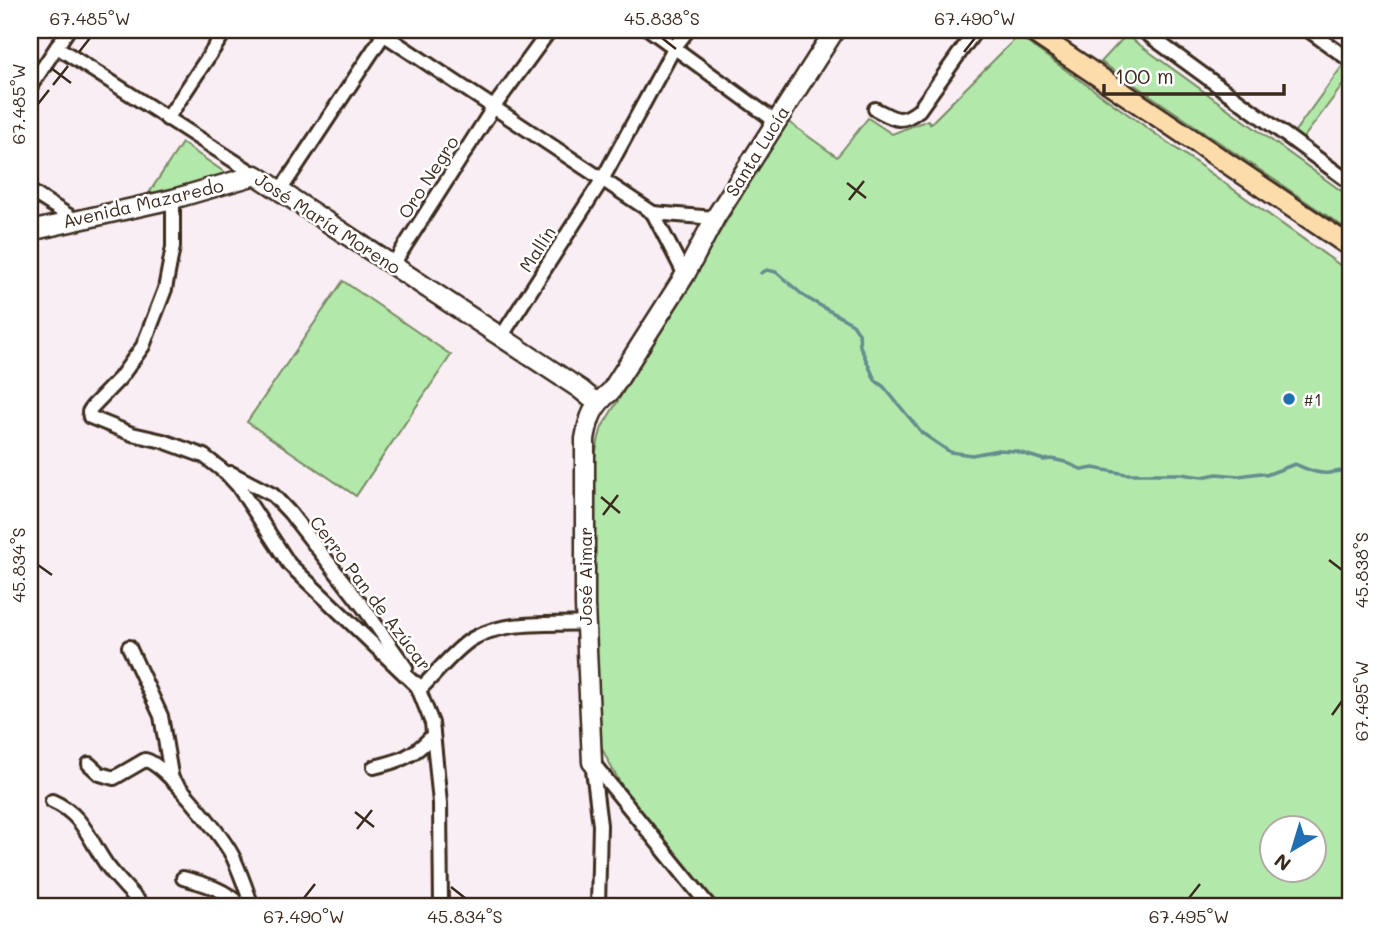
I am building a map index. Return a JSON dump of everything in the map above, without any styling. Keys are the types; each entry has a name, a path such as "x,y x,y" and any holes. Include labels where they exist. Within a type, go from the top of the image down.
{"main road":[{"path":"1030,30 1351,247"}],"street":[{"path":"30,87 68,30"},
{"path":"167,119 226,30"},
{"name":"Oro Negro","path":"392,265 493,108 550,30"},
{"path":"650,30 775,121"},
{"name":"Mallín","path":"501,337 602,180 674,48 688,30"},
{"name":"Santa Lucía","path":"685,275 715,219 775,121 835,30"},
{"path":"875,109 898,120 908,118 919,110 976,30"},
{"path":"1142,30 1351,183"},
{"path":"1308,30 1351,61"},
{"path":"280,191 380,32 653,213 715,219"},
{"name":"José María Moreno","path":"57,47 280,191 580,389 597,403"},
{"name":"Avenida Mazaredo","path":"30,231 74,219 173,199 256,176"},
{"path":"30,191 74,219"},
{"name":"Cerro Pan de Azúcar","path":"173,199 173,247 165,289 135,360 92,407 90,417 132,434 163,441 204,456 217,466 238,486 289,564 420,689"},
{"path":"653,213 685,275"},
{"name":"José Aimar","path":"598,906 600,825 592,762 585,624 585,439 588,422 597,403 611,391 685,275"},
{"name":"Cerro Pan de Azúcar","path":"217,466 273,495 320,549 420,689"},
{"path":"441,906 440,803 432,723 420,689 470,640 488,632 510,627 585,624"},
{"path":"129,647 161,716 172,780"},
{"path":"374,768 398,761 418,751 432,736"},
{"path":"89,764 100,774 114,778 145,760 153,762 219,835 233,857 252,906"},
{"path":"592,762 709,906"},
{"path":"52,801 64,806 78,820 108,867 143,906"},
{"path":"183,878 209,884 232,897 241,906"}],"green space":[{"path":"1126,35 1351,198 1351,232 1101,62"},
{"path":"1018,36 1351,273 1351,906 767,906 711,902 648,823 607,759 597,736 592,584 593,479 602,427 787,121 837,157 868,118 892,134 928,120 930,124"},
{"path":"1351,54 1351,74 1299,144 1290,138"},
{"path":"182,143 227,174 145,199"},
{"path":"343,281 451,355 356,496 247,422"}],"waterway":[{"path":"761,273 767,270 776,272 805,297 853,324 859,333 860,346 875,380 922,433 950,452 972,455 998,450 1015,451 1044,460 1065,462 1083,470 1093,468 1126,474 1181,474 1202,477 1217,474 1266,475 1295,464 1320,473 1351,472"}],"place":[{"name":"#1","path":"1289,399"}]}
